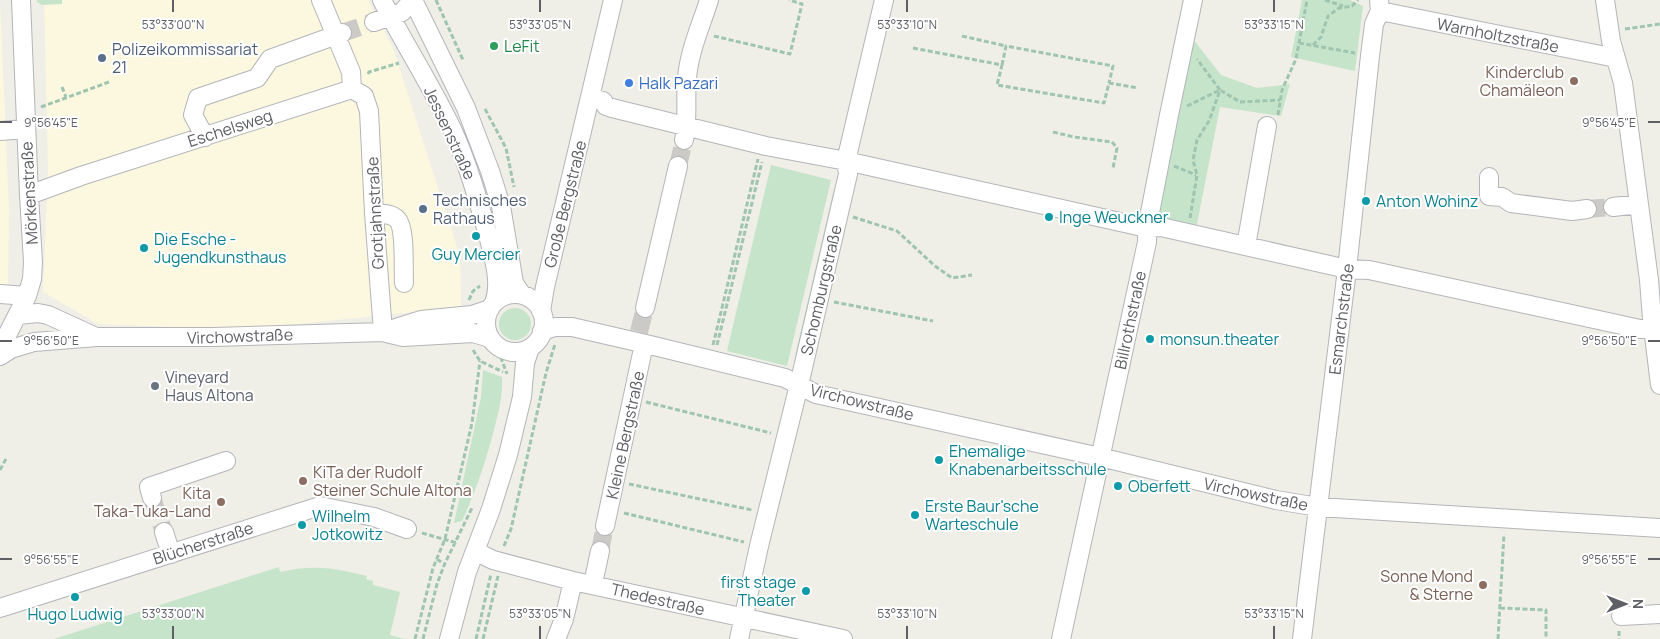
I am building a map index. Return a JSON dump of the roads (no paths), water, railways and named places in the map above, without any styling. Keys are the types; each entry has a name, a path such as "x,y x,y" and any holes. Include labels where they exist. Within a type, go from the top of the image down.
{"street":[{"name":"Mörkenstraße","path":"0,349 27,296 32,279 33,262 21,0"},
{"name":"Grotjahnstraße","path":"321,0 339,34 358,92 369,111 383,332"},
{"name":"Jessenstraße","path":"382,0 383,20 414,58 453,131 477,194 494,262 497,286 492,306"},
{"path":"383,20 406,9 413,0"},
{"name":"Jessenstraße","path":"413,0 466,108 490,171 501,206 514,283 522,295"},
{"name":"Große Bergstraße","path":"541,311 545,287 613,0"},
{"path":"685,133 686,86 690,56 709,0"},
{"name":"Schomburgstraße","path":"739,639 759,546 848,174 846,161 884,0"},
{"name":"Billrothstraße","path":"1060,639 1147,242 1169,114 1193,0"},
{"path":"1605,0 1609,31 1623,83 1655,322 1660,385"},
{"name":"Esmarchstraße","path":"1302,639 1347,269 1370,56 1374,24 1380,6"},
{"name":"Warnholtzstraße","path":"1380,6 1616,58"},
{"path":"205,137 193,115 198,98 257,78 270,59 339,34"},
{"name":"Eschelsweg","path":"29,195 205,137 358,92"},
{"path":"590,97 603,101 606,106 685,133 764,153 846,161 1148,228 1161,227 1347,269 1369,270 1640,329 1655,322"},
{"path":"1246,246 1267,126"},
{"path":"0,131 26,128"},
{"path":"645,308 678,166"},
{"path":"1489,178 1489,196 1502,196 1511,203 1572,211 1587,209"},
{"path":"1613,207 1639,204"},
{"path":"374,213 392,216 398,220 402,229 404,283"},
{"path":"0,294 27,296"},
{"path":"507,295 522,295 532,300 541,311 543,320 542,331 538,341 530,348 519,352 512,352 493,342 486,327 486,319 492,306 507,295"},
{"name":"Virchowstraße","path":"0,356 22,345 97,338 213,338 383,332 421,320 472,315 492,306"},
{"name":"Virchowstraße","path":"18,314 38,313 48,315 97,338"},
{"path":"18,314 30,328 49,342"},
{"name":"Virchowstraße","path":"542,331 555,327 572,327 715,353 785,378 816,394 1100,457 1276,500 1318,507 1660,528"},
{"name":"Virchowstraße","path":"383,332 403,337 478,334 493,342"},
{"name":"Kleine Bergstraße","path":"607,518 633,398 640,339"},
{"path":"449,639 475,552 492,509 508,455 522,397 524,363 530,348"},
{"path":"152,498 149,487 226,462"},
{"name":"Blücherstraße","path":"0,608 320,506 374,517 407,529"},
{"path":"164,532 171,554"},
{"name":"Thedestraße","path":"475,552 493,560 573,581 843,639"},
{"path":"593,584 600,552"},
{"path":"556,639 564,619 573,581"},
{"path":"1622,616 1660,614"}],"tunnel":[{"path":"342,33 374,22"},
{"path":"678,166 684,140"},
{"path":"1587,209 1613,207"},
{"path":"639,332 645,308"},
{"path":"152,498 164,532"},
{"path":"600,551 605,526"}],"place":[{"name":"LeFit","path":"494,46"},
{"name":"Polizeikommissariat 21","path":"102,58"},
{"name":"Kinderclub Chamäleon","path":"1574,81"},
{"name":"Halk Pazari","path":"629,83"},
{"name":"Anton Wohinz","path":"1366,201"},
{"name":"Technisches Rathaus","path":"423,209"},
{"name":"Inge Weuckner","path":"1049,217"},
{"name":"Guy Mercier","path":"476,236"},
{"name":"Die Esche - Jugendkunsthaus","path":"144,248"},
{"name":"monsun.theater","path":"1150,339"},
{"name":"Vineyard Haus Altona","path":"155,386"},
{"name":"Ehemalige Knabenarbeitsschule","path":"939,460"},
{"name":"KiTa der Rudolf Steiner Schule Altona","path":"303,481"},
{"name":"Oberfett","path":"1118,486"},
{"name":"Kita Taka-Tuka-Land","path":"221,502"},
{"name":"Erste Baur'sche Warteschule","path":"915,515"},
{"name":"Wilhelm Jotkowitz","path":"302,525"},
{"name":"Sonne Mond & Sterne","path":"1483,585"},
{"name":"first stage Theater","path":"806,591"},
{"name":"Hugo Ludwig","path":"75,597"}]}
